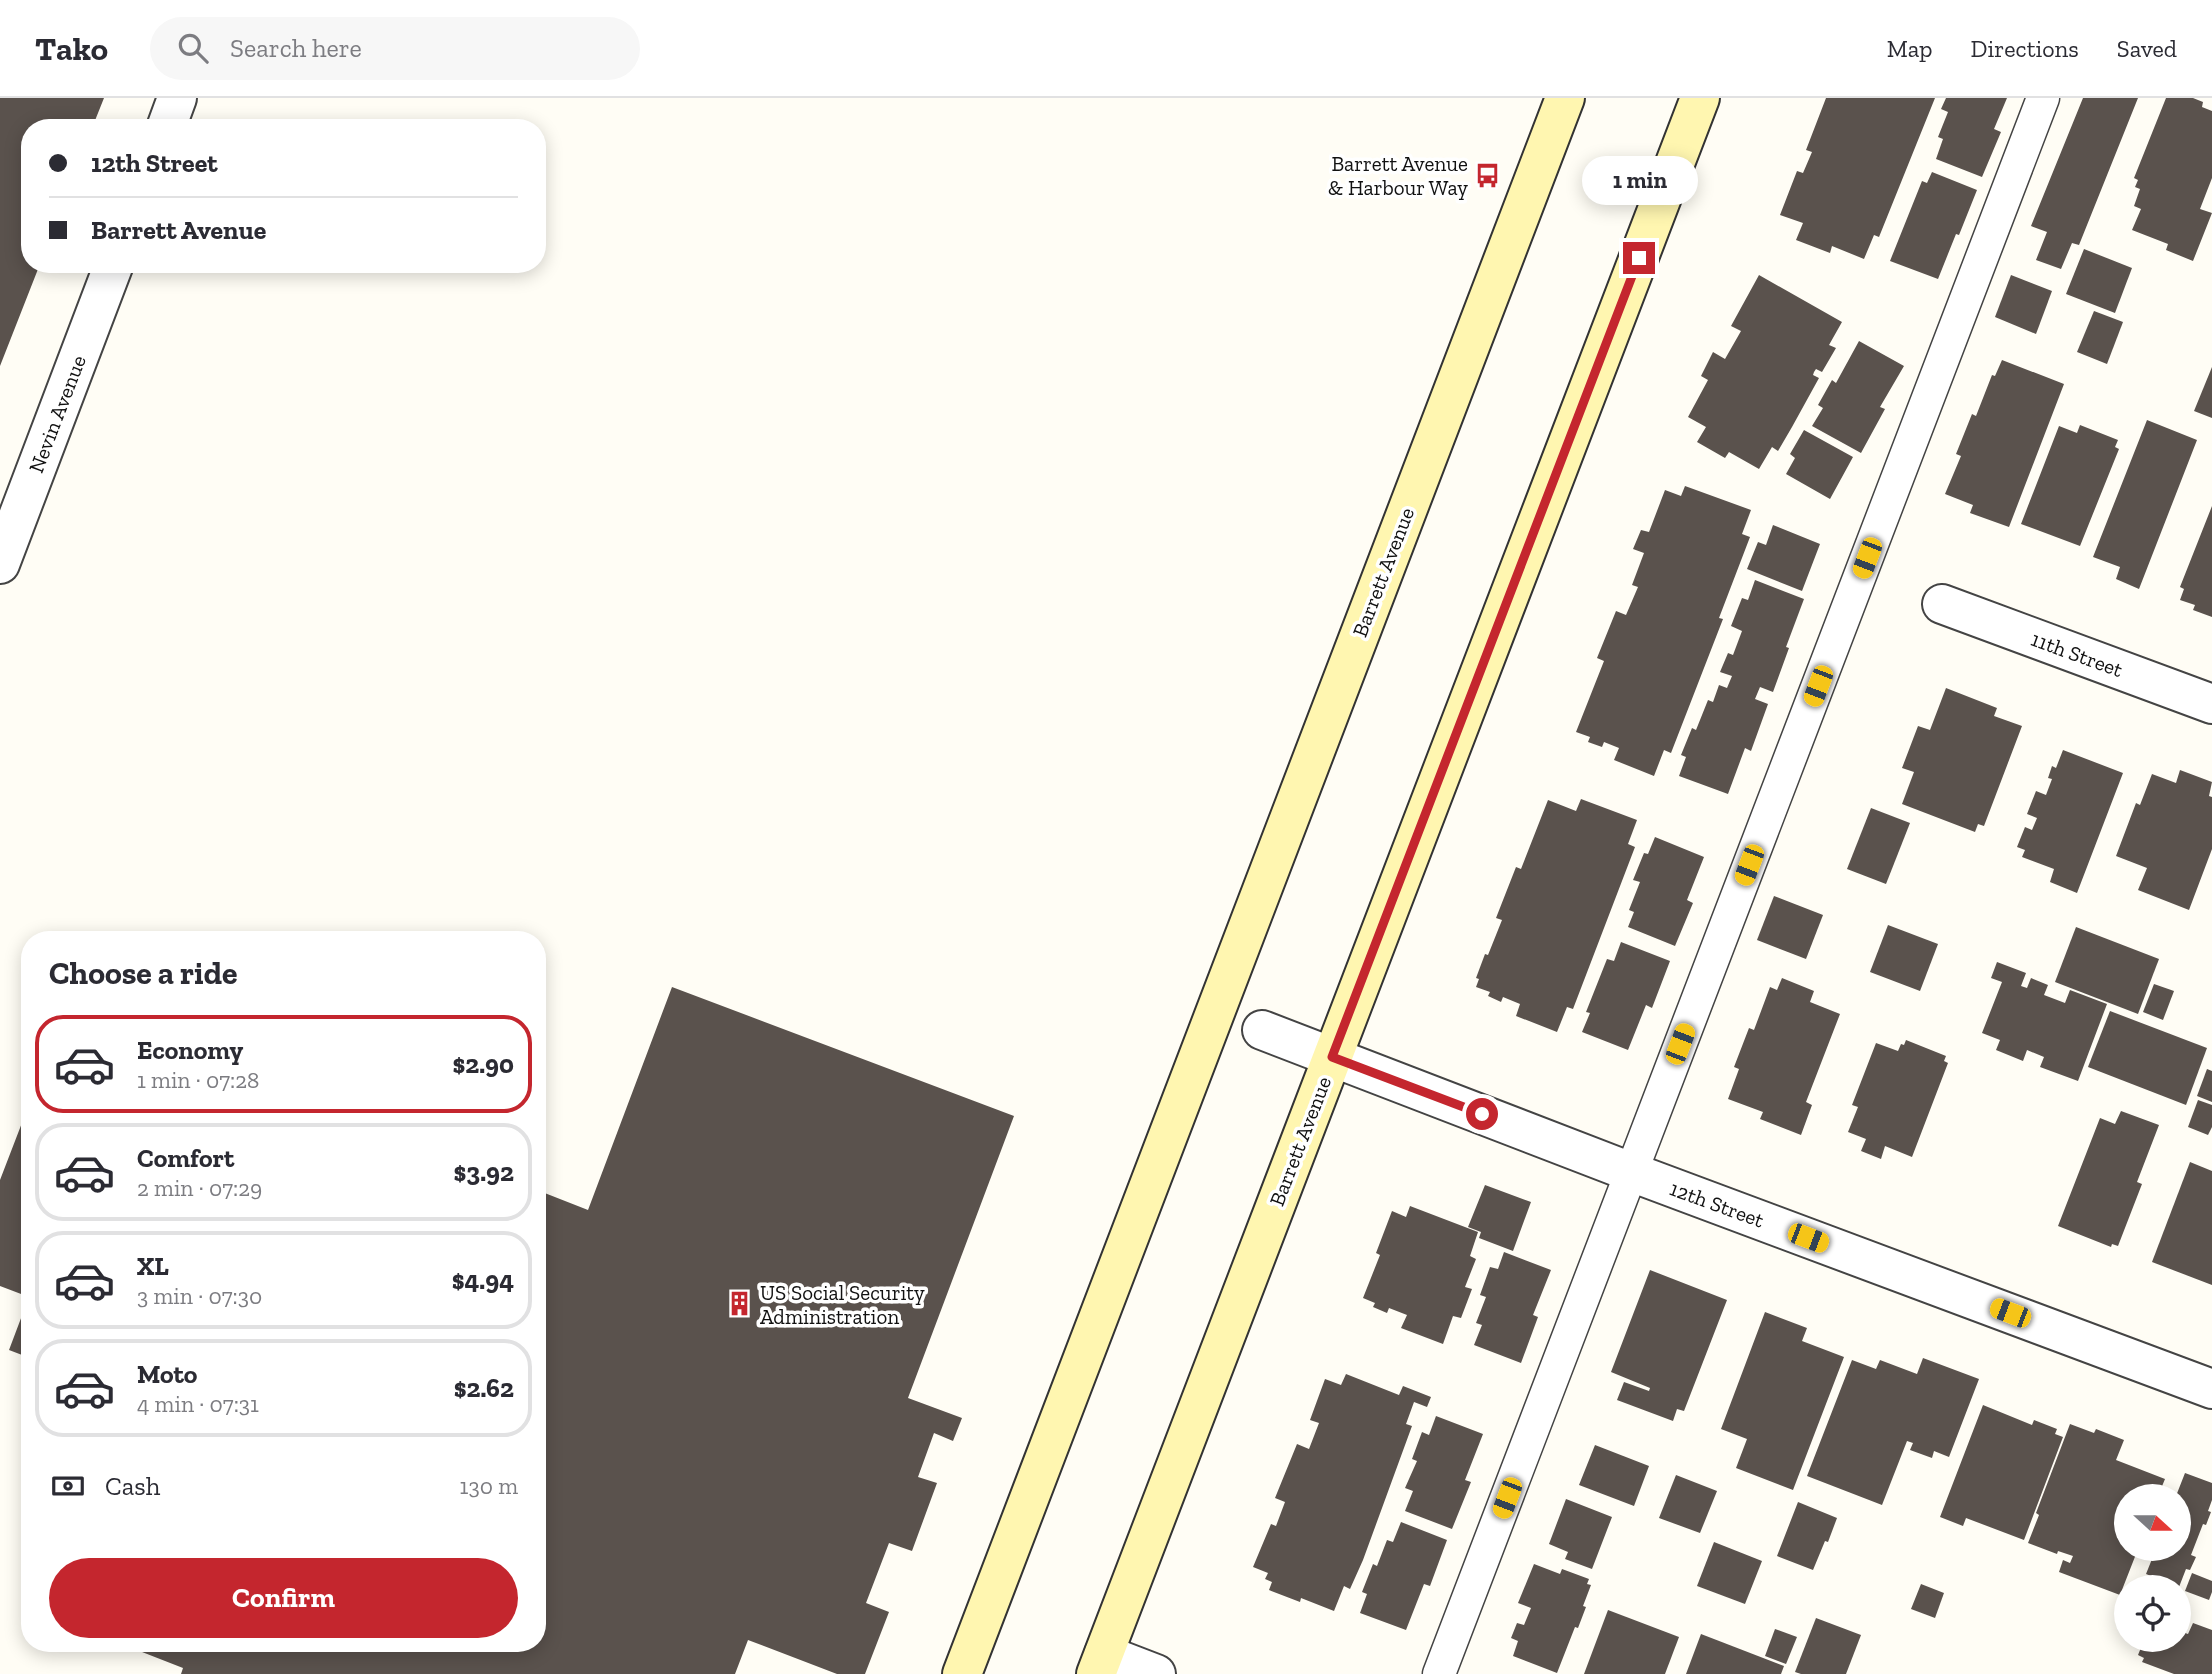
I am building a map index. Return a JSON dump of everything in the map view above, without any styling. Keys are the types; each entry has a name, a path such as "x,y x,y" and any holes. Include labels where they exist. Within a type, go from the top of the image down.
{"main road":[{"name":"Barrett Avenue","path":"962,1674 1565,98"},
{"name":"Barrett Avenue","path":"1100,1664 1700,98"}],"street":[{"path":"169,119 177,98"},
{"name":"Nevin Avenue","path":"3,548 110,273"},
{"name":"11th Street","path":"1942,604 2212,704"},
{"name":"12th Street","path":"1262,1030 1631,1172 2212,1389"},
{"path":"1100,1664 1156,1674"}],"lane":[{"path":"1439,1674 2043,98"}],"building":[{"path":"0,98 104,98 96,119 21,119 21,273 36,273 0,366"},
{"path":"1826,98 1935,98 1879,237 1874,235 1864,259 1832,246 1830,253 1796,240 1803,223 1780,215 1797,171 1803,173 1812,152 1806,150"},
{"path":"1946,98 2007,98 1994,129 2001,132 1982,177 1936,159 1943,139 1938,137 1948,112 1941,109"},
{"path":"2083,98 2138,98 2079,245 2072,243 2061,269 2036,260 2047,232 2031,226"},
{"path":"2166,98 2193,98 2203,102 2202,107 2212,111 2212,178 2200,209 2212,213 2193,261 2166,250 2168,244 2132,230 2141,209 2134,206 2140,189 2135,187 2138,180 2134,178"},
{"path":"1932,172 1977,190 1938,279 1890,261 1922,181 1927,183"},
{"path":"2084,249 2132,268 2115,313 2066,294"},
{"path":"1759,275 1842,322 1829,345 1836,348 1822,372 1816,369 1814,372 1813,375 1819,378 1792,427 1778,451 1772,447 1759,469 1729,452 1725,458 1697,442 1706,427 1688,417 1708,380 1701,376 1713,352 1725,359 1741,331 1731,326"},
{"path":"2011,275 2052,291 2036,334 1995,317"},
{"path":"2094,311 2123,322 2107,364 2077,352"},
{"path":"1859,341 1904,366 1880,407 1885,409 1861,453 1812,426 1823,408 1818,405 1832,380 1836,383"},
{"path":"2002,360 2064,384 2009,527 1970,513 1973,505 1945,494 1961,456 1956,454 1972,414 1976,416 1992,375 1995,376"},
{"path":"2212,367 2212,418 2194,411"},
{"path":"2147,420 2197,440 2139,589 2116,579 2120,567 2093,557"},
{"path":"2080,425 2118,440 2115,447 2119,449 2080,546 2021,524 2059,426 2077,433"},
{"path":"1804,430 1853,457 1830,499 1786,474 1795,458 1790,454"},
{"path":"1685,486 1751,510 1742,534 1750,537 1719,618 1723,619 1671,753 1664,750 1654,776 1614,760 1619,748 1604,742 1602,747 1588,742 1590,737 1576,732 1604,661 1597,658 1616,611 1626,615 1638,587 1632,585 1644,553 1633,549 1641,530 1649,532 1665,490 1681,496"},
{"path":"2212,506 2212,617 2193,610 2195,605 2180,600 2184,589 2180,587"},
{"path":"1773,525 1820,544 1802,591 1747,569 1758,542 1766,545"},
{"path":"1755,580 1804,599 1773,692 1760,687 1755,699 1768,704 1751,751 1745,748 1728,794 1679,776 1686,757 1681,755 1692,728 1696,730 1708,700 1713,702 1719,685 1727,688 1732,676 1720,672 1728,653 1733,655 1742,631 1731,626 1742,598 1748,600"},
{"path":"1946,688 1997,708 1994,716 2022,726 1984,826 1978,824 1975,832 1902,804 1914,772 1902,768 1918,726 1930,730"},
{"path":"2063,750 2123,773 2077,893 2050,882 2054,869 2022,857 2025,850 2017,847 2025,827 2032,830 2037,818 2027,814 2036,791 2046,795 2052,779 2048,778 2052,766 2056,768"},
{"path":"2180,770 2212,782 2209,796 2212,797 2212,849 2189,910 2138,890 2147,868 2116,856 2136,803 2140,805 2152,774 2176,783"},
{"path":"1581,799 1637,820 1628,844 1635,847 1573,1009 1567,1007 1557,1032 1516,1016 1520,1004 1503,997 1501,1002 1488,996 1490,992 1476,987 1479,979 1476,978 1502,920 1496,918 1516,867 1521,869 1548,800 1576,811"},
{"path":"1871,808 1910,823 1886,884 1847,869"},
{"path":"1655,837 1704,857 1687,900 1693,903 1675,946 1628,927 1634,912 1629,910 1640,882 1633,880 1644,853 1648,854"},
{"path":"1774,896 1823,915 1806,959 1757,940"},
{"path":"1888,925 1938,944 1920,991 1870,972"},
{"path":"2076,927 2159,959 2138,1014 2055,982"},
{"path":"1621,942 1670,961 1652,1008 1646,1005 1628,1050 1582,1032 1590,1013 1586,1012 1607,959 1614,961"},
{"path":"1997,962 2026,973 2021,986 2027,988 2031,978 2048,985 2044,995 2065,1003 2070,990 2107,1004 2078,1081 2040,1067 2044,1057 2027,1050 2023,1061 1996,1050 2000,1040 1982,1033 2002,982 1991,978"},
{"path":"1782,978 1814,991 1810,1002 1840,1014 1806,1102 1812,1105 1801,1135 1760,1119 1763,1112 1728,1099 1739,1069 1734,1067 1749,1028 1754,1030 1770,987 1777,990"},
{"path":"2154,984 2174,991 2163,1020 2143,1012"},
{"name":"US Social Security Administration","path":"672,987 1014,1116 908,1398 962,1418 953,1441 934,1433 918,1477 937,1483 912,1551 889,1543 866,1603 889,1612 865,1674 837,1674 748,1640 735,1674 181,1674 183,1668 142,1652 546,1652 546,1194 588,1210"},
{"path":"2110,1011 2207,1048 2186,1105 2088,1067"},
{"path":"1906,1040 1946,1056 1944,1061 1948,1063 1912,1157 1885,1146 1881,1159 1861,1151 1866,1139 1848,1132 1858,1107 1852,1105 1876,1043 1898,1051"},
{"path":"2207,1069 2212,1071 2212,1102 2197,1096"},
{"path":"2198,1100 2212,1105 2212,1127 2208,1135 2188,1127"},
{"path":"2121,1111 2159,1125 2137,1182 2142,1184 2118,1246 2112,1244 2111,1247 2058,1226 2100,1118 2115,1124"},
{"path":"21,1125 21,1294 0,1286 0,1180"},
{"path":"2190,1162 2212,1171 2212,1285 2152,1262"},
{"path":"1485,1185 1531,1202 1513,1251 1479,1238 1481,1232 1468,1227"},
{"path":"1410,1206 1478,1232 1470,1256 1476,1259 1465,1287 1472,1289 1461,1318 1453,1316 1443,1344 1401,1328 1407,1315 1389,1308 1387,1313 1373,1307 1375,1303 1363,1298 1380,1255 1376,1253 1392,1211 1406,1217"},
{"path":"1504,1252 1551,1270 1533,1315 1538,1317 1521,1363 1474,1345 1482,1325 1476,1323 1486,1297 1480,1295 1490,1267 1498,1269"},
{"path":"1650,1270 1727,1300 1684,1411 1677,1409 1673,1421 1617,1400 1624,1382 1649,1391 1650,1388 1611,1372"},
{"path":"1765,1312 1807,1328 1802,1341 1844,1357 1793,1490 1736,1468 1747,1439 1721,1429"},
{"path":"21,1318 21,1355 9,1350"},
{"path":"1923,1358 1979,1379 1949,1457 1934,1451 1932,1458 1910,1450 1913,1443 1907,1441 1882,1505 1807,1476 1852,1360 1876,1369 1880,1360 1917,1374"},
{"path":"1346,1374 1399,1395 1403,1386 1431,1397 1427,1407 1414,1402 1406,1424 1412,1426 1363,1560 1350,1589 1344,1586 1334,1611 1301,1598 1300,1602 1269,1590 1272,1582 1265,1579 1268,1573 1253,1567 1271,1524 1276,1526 1285,1502 1275,1498 1297,1444 1309,1449 1319,1423 1310,1420 1325,1379 1341,1385"},
{"path":"1983,1405 2032,1425 2034,1420 2057,1429 2055,1434 2063,1437 2024,1540 1966,1518 1963,1526 1940,1517"},
{"path":"1436,1416 1483,1434 1465,1480 1471,1482 1452,1529 1405,1511 1413,1491 1405,1488 1417,1461 1412,1459 1422,1432 1429,1435"},
{"path":"2070,1424 2094,1433 2096,1429 2124,1440 2116,1460 2165,1479 2163,1484 2114,1484 2114,1561 2133,1561 2128,1575 2114,1575 2114,1593 2059,1572 2063,1560 2070,1563 2073,1556 2058,1551 2057,1554 2028,1543 2039,1515 2036,1513"},
{"path":"1595,1445 1649,1466 1634,1506 1579,1485"},
{"path":"2185,1473 2212,1483 2212,1500 2208,1511 2211,1512 2206,1525 2203,1524 2191,1555 2191,1484 2181,1484"},
{"path":"1676,1475 1717,1491 1700,1533 1659,1518"},
{"path":"1566,1499 1612,1517 1592,1569 1565,1559 1568,1552 1549,1544"},
{"path":"1798,1502 1837,1518 1813,1570 1777,1556"},
{"path":"1401,1522 1447,1540 1430,1586 1424,1584 1406,1630 1360,1613 1367,1594 1362,1592 1373,1564 1377,1566 1387,1540 1393,1542"},
{"path":"1714,1542 1762,1561 1745,1604 1697,1586"},
{"path":"2191,1555 2196,1557 2190,1570 2186,1569 2184,1575 2146,1574 2151,1561 2191,1561"},
{"path":"1534,1564 1560,1574 1562,1569 1589,1579 1587,1584 1591,1585 1578,1628 1575,1627 1557,1673 1513,1656 1518,1641 1511,1638 1517,1623 1524,1625 1531,1608 1518,1603"},
{"path":"2192,1573 2212,1581 2209,1600 2191,1593"},
{"path":"1921,1584 1944,1593 1935,1618 1911,1609"},
{"path":"1608,1610 1679,1637 1665,1674 1584,1674"},
{"path":"1816,1618 1861,1635 1846,1674 1795,1672"},
{"path":"2193,1623 2212,1630 2212,1674 2174,1674 2142,1662 2144,1658 2138,1655 2139,1652 2191,1652"},
{"path":"1775,1629 1797,1637 1786,1664 1765,1656"},
{"path":"1701,1634 1784,1666 1781,1674 1686,1674"}],"place":[{"name":"Barrett Avenue & Harbour Way","path":"1488,175"},
{"name":"US Social Security Administration","path":"740,1304"}],"route":[{"path":"1482,1114 1332,1057 1639,258"}]}
